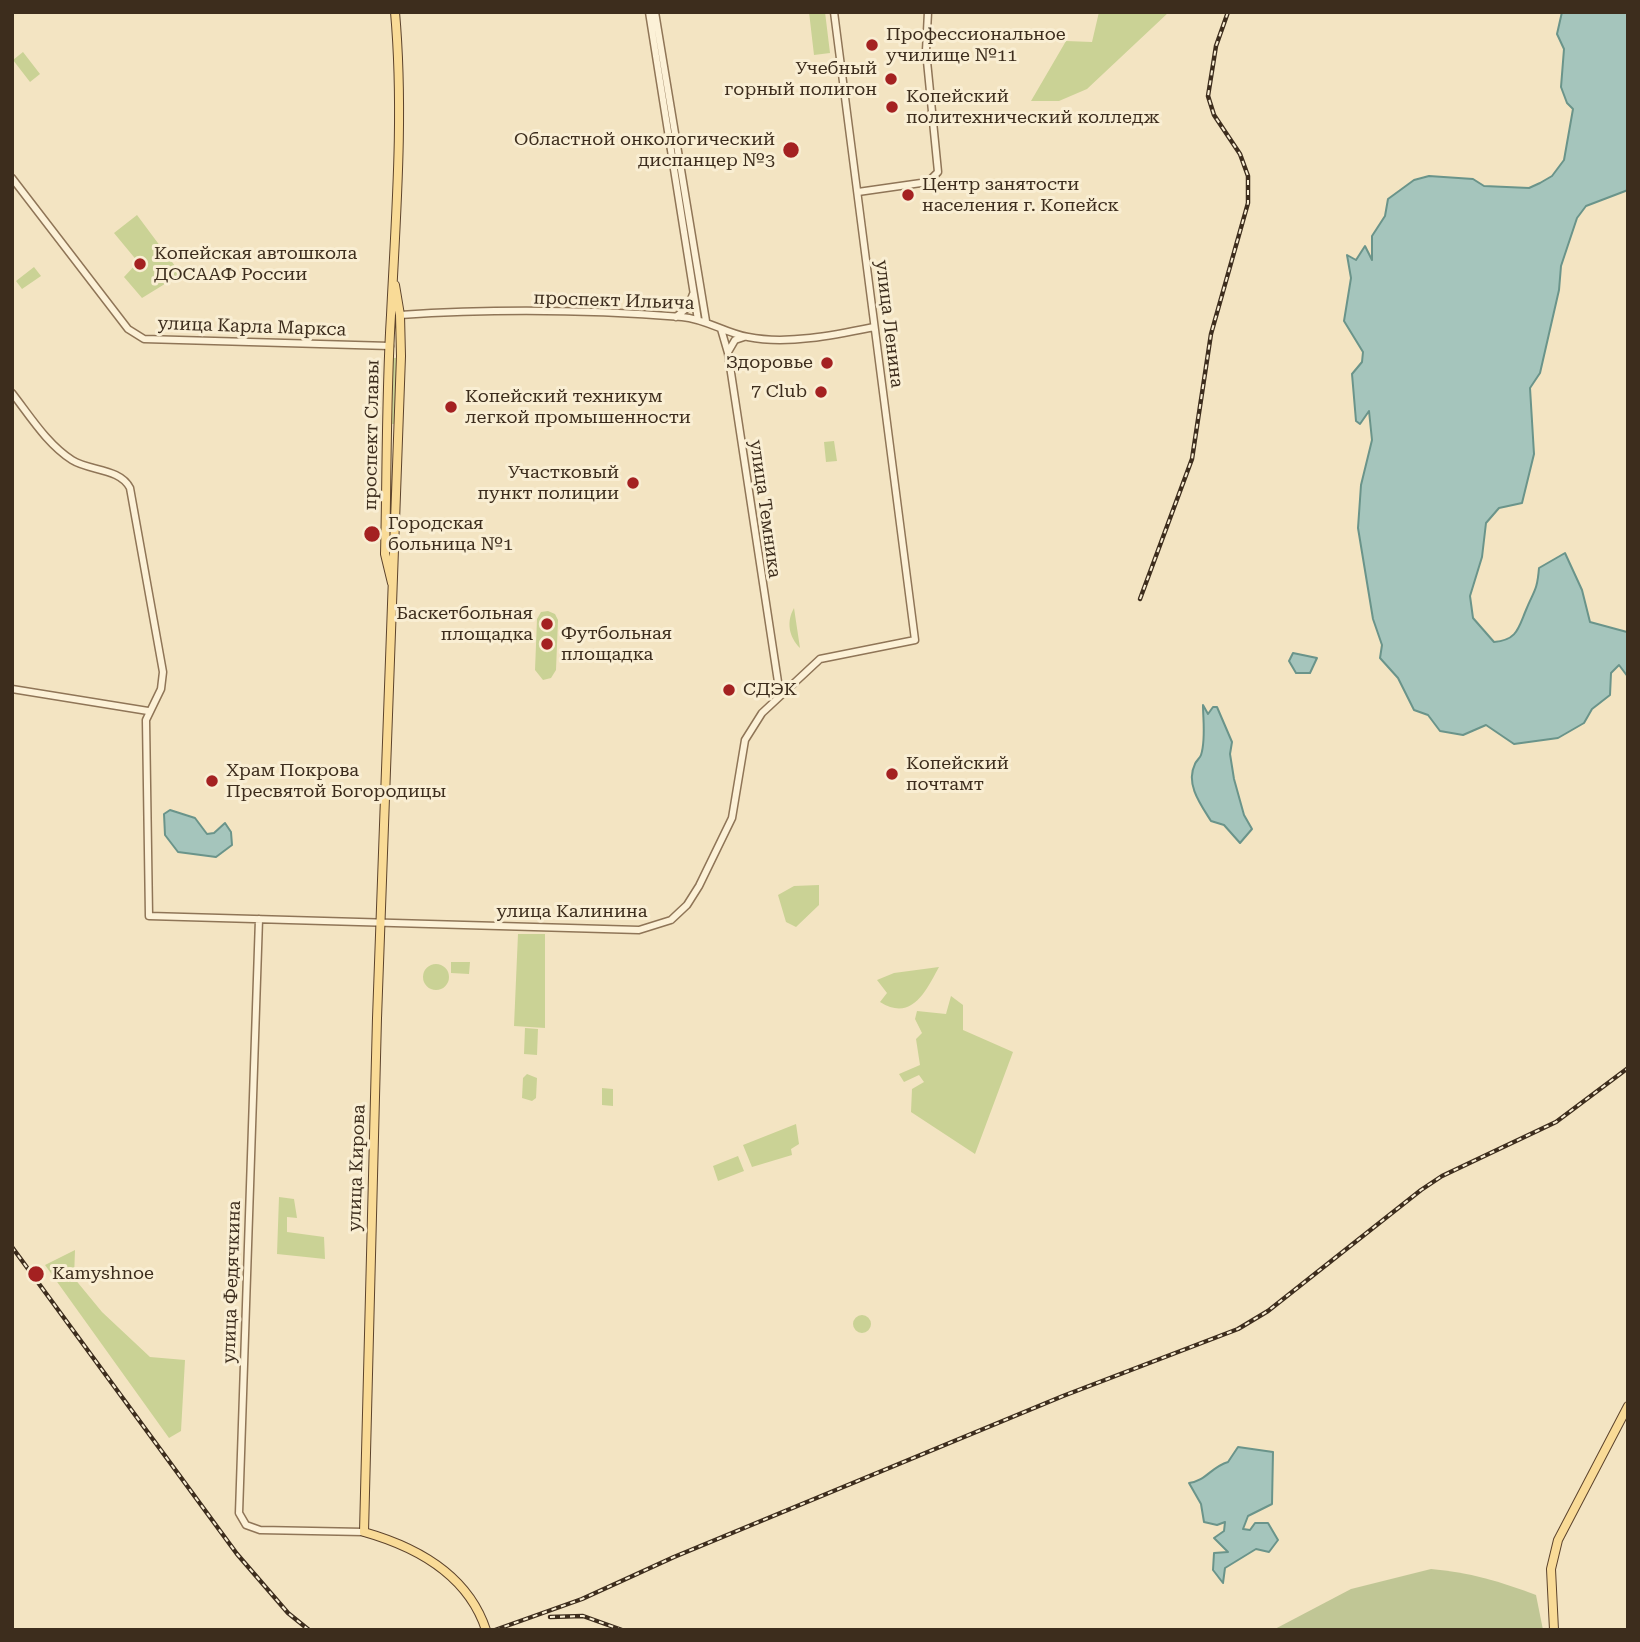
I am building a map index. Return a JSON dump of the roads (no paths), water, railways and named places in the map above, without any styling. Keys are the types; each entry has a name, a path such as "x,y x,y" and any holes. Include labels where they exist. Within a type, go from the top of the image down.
{"main road":[{"name":"проспект Славы","path":"393,586 385,554 400,88 395,12"},
{"name":"проспект Славы","path":"385,804 401,346 395,285"},
{"name":"проспект Ильича","path":"391,316 400,315"},
{"name":"улица Карла Маркса","path":"390,346 401,346"},
{"path":"388,425 399,426"},
{"path":"387,463 398,463"},
{"name":"улица Кирова","path":"364,1532 385,804"},
{"path":"1554,1630 1552,1561 1566,1524 1628,1406"},
{"path":"364,1532 379,1536 445,1570 467,1590 486,1630"}],"street":[{"path":"649,12 702,320"},
{"path":"655,12 694,290 702,320"},
{"name":"улица Ленина","path":"834,12 915,639"},
{"path":"858,192 928,182 936,176 939,163 926,51 928,12"},
{"name":"улица Карла Маркса","path":"12,178 128,329 144,339 390,346"},
{"path":"676,317 688,307 694,290"},
{"name":"проспект Ильича","path":"400,315 502,312 676,317 702,320 744,337 776,340 874,327"},
{"name":"улица Темника","path":"720,328 728,354 780,695"},
{"path":"728,354 731,344 744,337"},
{"path":"12,393 64,454 84,466 122,477 130,488 163,671 161,688 148,711 12,689"},
{"name":"улица Калинина","path":"148,711 149,916 639,930 671,920 695,892 732,818 743,749 749,732 780,695 820,659 915,639"},
{"name":"улица Федячкина","path":"259,919 239,1513 246,1525 260,1530 364,1532"}],"water":[{"path":"1562,12 1628,12 1628,190 1586,206 1577,218 1561,266 1559,290 1540,373 1530,388 1534,454 1522,503 1499,508 1486,523 1482,557 1470,596 1473,618 1494,642 1508,639 1521,623 1536,587 1539,568 1565,553 1582,590 1590,622 1627,632 1628,677 1619,665 1611,673 1610,695 1592,709 1584,723 1558,738 1514,744 1486,725 1463,735 1440,731 1428,715 1414,710 1398,678 1380,658 1382,645 1373,619 1358,528 1361,485 1372,440 1369,411 1360,424 1356,421 1352,374 1362,362 1363,352 1344,321 1351,278 1347,255 1356,260 1365,246 1372,260 1372,236 1385,216 1388,199 1414,180 1429,176 1473,179 1484,186 1529,188 1552,176 1564,160 1573,109 1567,103 1561,87 1564,49 1557,34"},
{"path":"1293,653 1317,658 1310,673 1296,673 1289,661"},
{"path":"1203,705 1208,714 1213,707 1217,707 1232,742 1230,754 1234,779 1244,815 1252,829 1240,843 1224,825 1211,821 1193,787 1192,772 1201,755 1203,743"},
{"path":"170,810 195,818 207,834 214,833 225,823 231,832 232,845 216,857 178,852 165,835 164,814"},
{"path":"1238,1447 1273,1452 1272,1504 1248,1516 1243,1529 1250,1530 1255,1523 1268,1523 1278,1540 1269,1552 1256,1549 1225,1568 1223,1583 1213,1570 1214,1553 1228,1552 1214,1538 1224,1531 1225,1522 1217,1525 1204,1522 1201,1504 1189,1483 1200,1480 1228,1462"}],"railway":[{"path":"1140,599 1192,459 1211,334 1248,203 1248,176 1240,154 1214,115 1208,96 1216,46 1228,12"},
{"path":"495,1630 582,1599 674,1557 1063,1396 1238,1329 1268,1311 1421,1190 1442,1176 1556,1122 1628,1068"},
{"path":"12,1247 237,1554 288,1613 309,1630"},
{"path":"550,1617 583,1616 622,1630"}],"place":[{"name":"Профессиональное училище №11","path":"872,45"},
{"name":"Учебный горный полигон","path":"891,79"},
{"name":"Копейский политехнический колледж","path":"892,107"},
{"name":"Областной онкологический диспанцер №3","path":"791,150"},
{"name":"Центр занятости населения г. Копейск","path":"908,195"},
{"name":"Копейская автошкола ДОСААФ России","path":"140,264"},
{"name":"Здоровье","path":"827,363"},
{"name":"7 Club","path":"821,392"},
{"name":"Копейский техникум легкой промышенности","path":"451,407"},
{"name":"Участковый пункт полиции","path":"633,483"},
{"name":"Городская больница №1","path":"372,534"},
{"name":"Баскетбольная площадка","path":"547,624"},
{"name":"Футбольная площадка","path":"547,644"},
{"name":"СДЭК","path":"729,690"},
{"name":"Копейский почтамт","path":"892,774"},
{"name":"Храм Покрова Пресвятой Богородицы","path":"212,781"},
{"name":"Kamyshnoe","path":"36,1274"}]}
